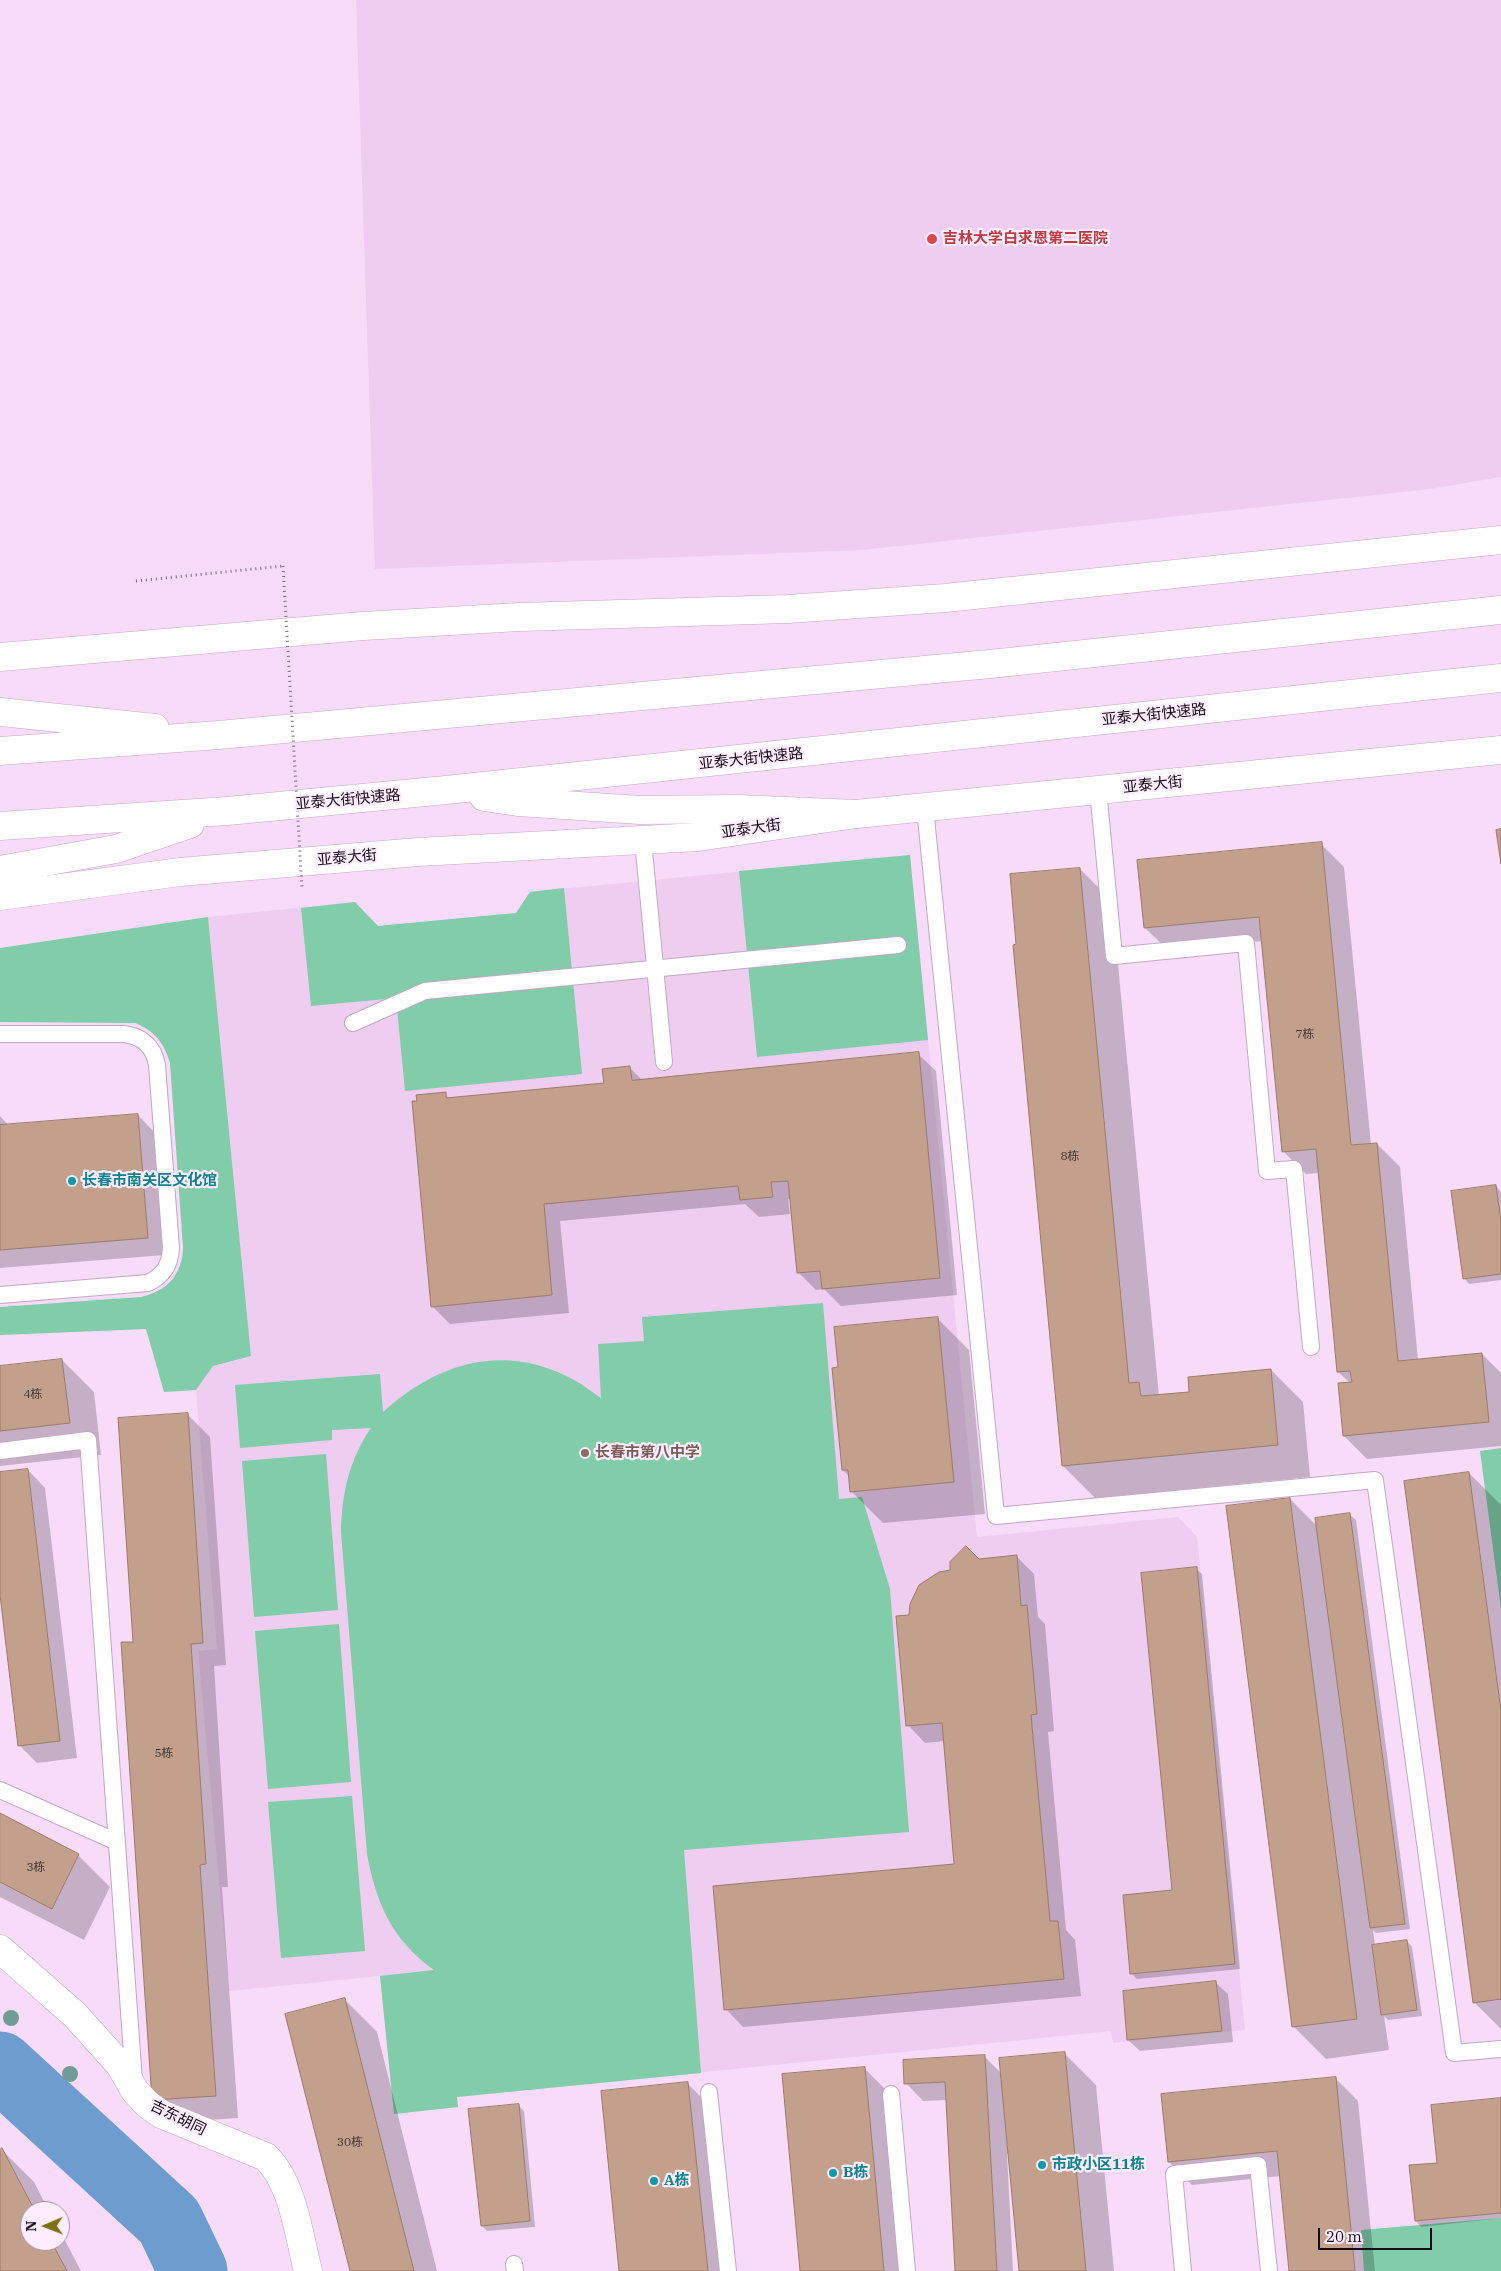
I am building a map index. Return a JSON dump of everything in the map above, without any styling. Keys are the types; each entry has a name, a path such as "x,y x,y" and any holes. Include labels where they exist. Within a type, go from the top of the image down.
{"main road":[{"path":"0,657 363,626 519,617 788,610 945,598 1501,540"},
{"path":"0,751 219,734 990,664 1501,610"},
{"name":"亚泰大街快速路","path":"0,826 227,811 446,790 1501,678"},
{"path":"0,712 219,734"},
{"name":"亚泰大街","path":"0,896 180,872 418,852 698,837 856,814 1501,750"},
{"path":"446,790 518,802 640,810 739,809 856,814"},
{"path":"0,870 116,849 227,811"},
{"name":"吉东胡同","path":"0,1949 75,2015 120,2065 135,2091 147,2104 162,2114 266,2158 277,2168 285,2183 308,2271"}],"lane":[{"path":"1098,790 1114,956 1246,943 1267,1171 1294,1169 1311,1347"},
{"path":"925,808 996,1516 1375,1480 1454,2053 1501,2049"},
{"path":"643,840 664,1062"},
{"path":"353,1023 425,991 898,945"},
{"path":"0,1034 124,1034 140,1038 152,1049 157,1066 171,1248 168,1265 163,1273 148,1283 0,1295"},
{"path":"0,1450 88,1440 135,2091"},
{"path":"0,1790 117,1842"},
{"path":"709,2092 728,2271"},
{"path":"891,2094 907,2271"},
{"path":"1184,2271 1174,2174 1258,2165 1268,2271"}],"path":[{"path":"136,581 283,566 302,888"}],"shaded area":[{"name":"吉林大学白求恩第二医院","path":"356,0 1501,0 1501,477 1430,489 861,550 375,569"},
{"name":"长春市第八中学","path":"910,855 977,1537 1178,1517 1197,1537 1245,2030 1113,2043 1111,2031 457,2097 458,2107 394,2114 380,1976 229,1991 198,1651 217,1649 196,1390 213,1366 251,1356 208,917 355,902 378,926 516,913 530,892"}],"green space":[{"path":"910,855 928,1040 757,1057 739,871"},
{"path":"564,888 582,1074 405,1091 396,998 311,1006 301,908 355,902 378,926 516,913 530,892"},
{"path":"208,917 251,1356 213,1366 196,1390 164,1392 146,1329 0,1335 0,1307 141,1297 158,1291 176,1274 180,1266 183,1248 170,1063 162,1044 148,1030 135,1023 0,1022 0,948"},
{"path":"823,1303 839,1499 862,1497 890,1589 909,1832 684,1850 701,2073 457,2097 458,2107 394,2114 380,1976 434,1970 407,1946 388,1919 375,1889 367,1854 341,1532 343,1504 348,1477 357,1452 371,1428 332,1430 332,1440 240,1448 235,1385 380,1374 383,1412 405,1394 427,1380 450,1369 499,1360 525,1362 550,1369 576,1381 601,1398 598,1344 644,1341 642,1317"},
{"path":"1501,1448 1501,1609 1480,1451"},
{"path":"326,1454 338,1610 254,1617 242,1461"},
{"path":"339,1624 351,1782 268,1789 255,1631"},
{"path":"352,1796 365,1951 281,1958 268,1802"},
{"path":"1501,2218 1501,2271 1364,2271 1361,2230"}],"building":[{"path":"1501,829 1501,864 1496,830"},
{"path":"1322,842 1351,1145 1377,1143 1398,1361 1482,1353 1489,1422 1343,1436 1338,1383 1352,1382 1350,1371 1337,1372 1316,1149 1282,1152 1259,917 1144,928 1137,860"},
{"path":"1080,868 1129,1383 1139,1382 1141,1396 1189,1392 1188,1377 1271,1369 1278,1445 1062,1466 1013,945 1016,944 1010,874"},
{"path":"919,1052 940,1278 822,1289 820,1271 797,1273 788,1181 771,1182 773,1197 740,1200 738,1186 544,1204 552,1295 431,1307 412,1101 417,1101 416,1095 446,1092 446,1098 604,1083 602,1069 630,1066 632,1080"},
{"name":"长春市南关区文化馆","path":"138,1114 148,1238 0,1250 0,1125"},
{"path":"1496,1185 1501,1221 1501,1274 1463,1279 1451,1191"},
{"path":"938,1317 954,1482 850,1492 848,1470 842,1470 832,1368 838,1367 834,1327"},
{"path":"62,1359 70,1423 0,1431 0,1366"},
{"path":"188,1413 203,1643 191,1644 206,1864 200,1865 216,2096 152,2100 121,1642 133,1642 118,1418"},
{"path":"28,1469 60,1741 18,1746 0,1595 0,1472"},
{"path":"1469,1472 1501,1711 1501,1999 1473,2003 1404,1481"},
{"path":"1290,1498 1357,2019 1292,2027 1226,1506"},
{"path":"1350,1513 1405,1924 1370,1928 1315,1518"},
{"path":"966,1546 979,1559 1017,1555 1021,1606 1027,1605 1037,1714 1031,1715 1050,1921 1058,1921 1064,1979 724,2010 713,1886 954,1864 942,1723 906,1726 896,1616 909,1615 910,1604 919,1585 939,1572 950,1570 950,1562"},
{"path":"1197,1567 1235,1964 1130,1974 1123,1895 1172,1890 1141,1573"},
{"path":"0,1813 79,1854 52,1909 0,1882"},
{"path":"1407,1940 1417,2010 1381,2015 1372,1945"},
{"path":"1216,1981 1222,2031 1127,2040 1123,1991"},
{"path":"345,1998 414,2271 350,2271 285,2014"},
{"name":"市政小区11栋","path":"1065,2052 1086,2271 1019,2271 999,2058"},
{"path":"985,2055 997,2271 955,2271 945,2082 904,2084 903,2060"},
{"name":"B栋","path":"865,2067 884,2271 800,2271 782,2074"},
{"path":"1336,2077 1355,2271 1289,2271 1277,2151 1168,2162 1161,2094"},
{"name":"A栋","path":"688,2082 708,2271 619,2271 601,2091"},
{"path":"1501,2098 1501,2213 1415,2221 1409,2165 1437,2163 1431,2105"},
{"path":"519,2104 530,2221 481,2226 468,2109"},
{"path":"2,2148 30,2201 20,2201 20,2251 56,2251 67,2271 0,2271 0,2150"}],"waterway":[{"path":"0,2066 169,2221 193,2271"}],"place":[{"name":"吉林大学白求恩第二医院","path":"932,239"},
{"name":"长春市南关区文化馆","path":"72,1181"},
{"name":"长春市第八中学","path":"585,1453"},
{"name":"市政小区11栋","path":"1042,2165"},
{"name":"B栋","path":"833,2173"},
{"name":"A栋","path":"654,2181"}]}
